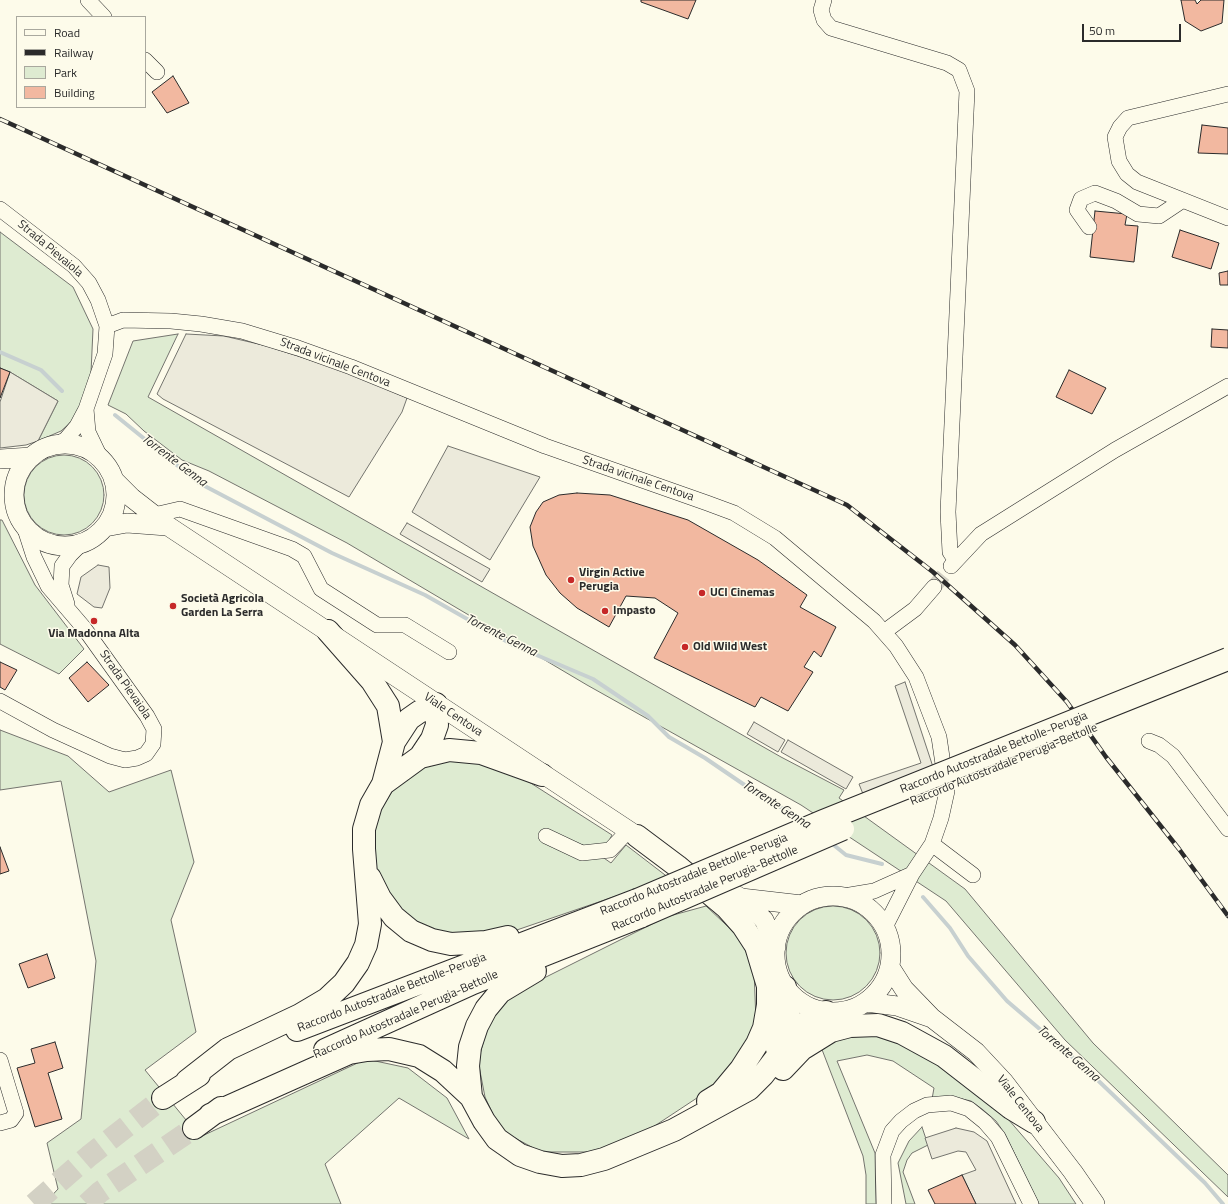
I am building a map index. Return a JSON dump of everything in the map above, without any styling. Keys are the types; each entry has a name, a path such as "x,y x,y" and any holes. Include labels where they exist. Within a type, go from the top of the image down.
{"highway":[{"path":"328,631 372,681 388,706 394,742"},
{"name":"Raccordo Autostradale Bettolle-Perugia","path":"163,1098 187,1081 254,1048 333,1015 634,907 830,818 1228,658"},
{"name":"Raccordo Autostradale Perugia-Bettolle","path":"471,1097 443,1071 419,1056 389,1049 367,1050 349,1054 202,1121 278,1073 353,1036 474,983 634,907 837,832 1228,674"},
{"path":"187,1081 228,1049 300,1015 327,999 344,983 358,963 366,944 368,931 369,904 364,849 364,829 371,806 383,784 394,742 410,719 419,712 436,704 437,725 432,739 420,758"},
{"path":"383,784 420,758 449,750 481,753 542,775"},
{"path":"632,834 677,866 726,907 743,926 756,946 768,986 768,1005 764,1028 757,1044 741,1069 720,1093 694,1110 674,1130"},
{"path":"366,870 380,898 400,922 411,931 432,940 452,944 486,942 513,936 590,910 634,907"},
{"path":"634,907 611,938 526,975 500,992 486,1009 477,1026 470,1048 468,1066 471,1097 484,1121 497,1139 520,1155 540,1162 562,1166 604,1159 674,1130 739,1106 777,1077 802,1050 831,1031 850,1026 878,1025 902,1033 944,1056 1011,1108 1034,1122"},
{"path":"772,1063 781,1040 789,1011 785,987"},
{"path":"674,1130 749,1089 772,1063 800,1027 812,1018 826,1012"}],"main road":[{"path":"58,444 73,445 87,449 100,457 114,480 116,495 114,510 105,527 96,536 81,544 71,546 50,544 31,534 18,516 14,500 16,480 23,466 31,457 45,448 58,444"},
{"path":"0,459 31,457"},
{"name":"Viale Centova","path":"114,480 132,498 161,521 632,834 741,898"},
{"path":"0,482 14,500"},
{"name":"Viale Centova","path":"105,527 127,523 161,521"},
{"path":"844,896 865,906 875,913 885,927 891,947 890,967 881,987 866,1002 854,1008 840,1012 826,1012 810,1007 796,999 785,987 779,974 776,961 776,947 780,930 789,916 802,905 822,897 844,896"},
{"path":"741,898 802,905"},
{"path":"741,898 764,920 776,947"},
{"path":"890,967 904,989 932,1018"},
{"path":"866,1002 896,1006 932,1018"},
{"name":"Viale Centova","path":"932,1018 976,1052 1004,1082 1095,1204"}],"street":[{"path":"88,0 103,16"},
{"path":"824,0 821,10 824,20 831,28 947,63 959,70 967,91 948,512 950,552 954,564 981,534 1115,450 1228,386"},
{"path":"146,61 156,72"},
{"path":"1228,94 1128,118 1115,137 1116,151 1119,161 1127,174 1137,182 1228,218"},
{"path":"1089,227 1077,210 1081,199 1095,193 1138,214 1159,216 1183,200"},
{"name":"Strada Pievaiola","path":"0,209 74,266 90,283 98,300 107,326 105,354 86,409"},
{"name":"Strada vicinale Centova","path":"107,326 123,320 171,320 242,331 298,348 351,367 545,446 734,513 775,538 874,621 896,646 916,677 939,736 947,791 941,818 932,844 912,874 885,927"},
{"path":"58,444 66,439 77,426 86,409"},
{"path":"86,409 88,432 100,457"},
{"path":"161,521 180,509 292,549 304,556 321,589 377,625 405,625 449,652"},
{"name":"Strada Pievaiola","path":"0,701 53,730 110,756 125,760 137,758 146,754 153,744 154,729 122,678 67,607 48,586 34,557 24,526"},
{"path":"67,607 61,585 62,566 81,544"},
{"path":"884,632 915,609 934,587"},
{"path":"1150,741 1159,745 1173,756 1228,830"},
{"path":"546,836 582,852 610,850 632,834"},
{"path":"932,844 972,875"},
{"path":"844,896 874,891 912,874"},
{"path":"0,1060 16,1113 10,1120 0,1123"},
{"path":"884,1204 883,1155 892,1131 914,1110 927,1105 951,1103 969,1109 985,1122 998,1137 1031,1204"}],"green space":[{"path":"0,232 73,287 93,329 91,373 79,415 61,431 38,441 58,401 10,372 0,368"},
{"path":"178,334 148,397 781,757 844,790 839,798 965,889 1093,1043 1228,1175 1228,1197 1065,1040 946,901 801,805 587,685 347,543 209,471 182,460 144,431 126,414 108,405 133,341"},
{"path":"64,455 79,458 92,467 101,480 104,495 101,510 92,523 79,532 64,535 49,532 36,523 27,510 24,495 27,480 36,467 49,458"},
{"path":"0,520 2,520 35,585 84,649 59,674 0,644"},
{"path":"0,730 68,756 109,792 171,770 194,862 171,920 196,1032 145,1070 200,1137 366,1059 408,1068 447,1098 469,1139 399,1098 325,1164 341,1204 44,1204 58,1189 47,1143 81,1119 96,961 61,781 0,790"},
{"path":"465,757 515,773 612,835 601,856 611,863 626,845 669,878 508,933 452,939 417,926 386,900 372,859 377,816 399,780 432,764"},
{"path":"706,906 740,938 754,970 756,1021 734,1068 706,1092 653,1127 595,1152 541,1152 500,1130 485,1097 478,1061 490,1018 514,993 666,917"},
{"path":"833,906 851,909 867,919 877,935 880,953 877,971 867,987 851,997 833,1000 815,997 799,987 789,971 786,953 789,935 799,919 815,909"},
{"path":"870,1035 896,1040 939,1061 1008,1119 1059,1178 1076,1204 1039,1204 1005,1134 996,1121 971,1101 958,1098 932,1099 934,1088 893,1061 867,1055 837,1061 875,1153 876,1204 866,1204 866,1175 863,1156 821,1047 848,1036"},
{"path":"922,1127 928,1145 912,1153 907,1160 903,1172 915,1204 906,1204 898,1163 909,1141"}],"shaded area":[{"path":"186,334 224,336 267,346 356,375 407,398 402,412 349,497 163,399 157,394"},
{"path":"10,372 58,401 38,441 26,445 0,448 0,402"},
{"path":"448,446 540,477 490,560 412,512"},
{"path":"407,523 490,569 482,582 400,534"},
{"path":"98,565 109,567 110,588 102,608 94,607 77,594 81,577"},
{"path":"905,682 934,770 863,794 859,784 921,763 895,686"},
{"path":"754,722 785,740 778,752 747,734"},
{"path":"788,740 853,777 846,789 781,752"},
{"path":"956,1128 974,1132 987,1141 1016,1204 976,1204 962,1175 976,1170 966,1152 958,1151 932,1159 925,1138"}],"building":[{"path":"641,0 696,0 688,19 641,2"},
{"path":"1181,0 1195,0 1197,4 1201,0 1224,0 1222,23 1201,31 1185,21"},
{"path":"173,76 189,103 167,113 152,92"},
{"path":"1202,125 1228,128 1228,154 1198,153"},
{"path":"1095,211 1127,214 1125,225 1138,226 1134,262 1090,257"},
{"path":"1180,230 1219,243 1211,269 1172,257"},
{"path":"1228,271 1228,285 1220,285 1219,273"},
{"path":"1212,329 1228,330 1228,348 1211,347"},
{"path":"0,368 10,372 0,398"},
{"path":"1069,370 1106,388 1092,414 1056,397"},
{"path":"577,493 610,495 688,520 758,560 807,595 800,607 836,627 821,657 814,651 804,667 813,672 788,711 761,697 755,707 654,658 678,613 655,598 626,596 609,627 577,608 560,593 546,575 533,546 530,527 536,512 543,502 559,495"},
{"path":"0,662 17,670 5,690 0,687"},
{"path":"87,662 109,685 88,702 69,678"},
{"path":"0,847 9,871 0,874"},
{"path":"47,954 55,978 28,988 19,964"},
{"path":"55,1042 63,1068 48,1073 62,1119 35,1127 17,1068 35,1063 31,1049"},
{"path":"962,1175 976,1204 935,1204 928,1190"}],"waterway":[{"name":"Torrente Genna","path":"0,352 41,370 62,391"},
{"name":"Torrente Genna","path":"115,415 199,483 332,553 425,595 513,645 593,679 648,716 669,737 705,758 771,803 787,810 804,822"},
{"name":"Torrente Genna","path":"830,842 846,855 882,864"},
{"name":"Torrente Genna","path":"923,897 950,928 968,956 1007,1001 1084,1067 1205,1183 1223,1204"}],"tunnel":[{"path":"934,587 951,566"},
{"path":"34,1204 89,1156 163,1098"},
{"path":"87,1204 100,1192 194,1128"}],"railway":[{"path":"0,119 847,505 933,572 1015,645 1067,702 1106,757 1179,849 1228,916"}],"place":[{"name":"Virgin Active Perugia","path":"571,580"},
{"name":"UCI Cinemas","path":"702,593"},
{"name":"Società Agricola Garden La Serra","path":"173,606"},
{"name":"Impasto","path":"605,611"},
{"name":"Via Madonna Alta","path":"94,621"},
{"name":"Old Wild West","path":"685,647"}]}
